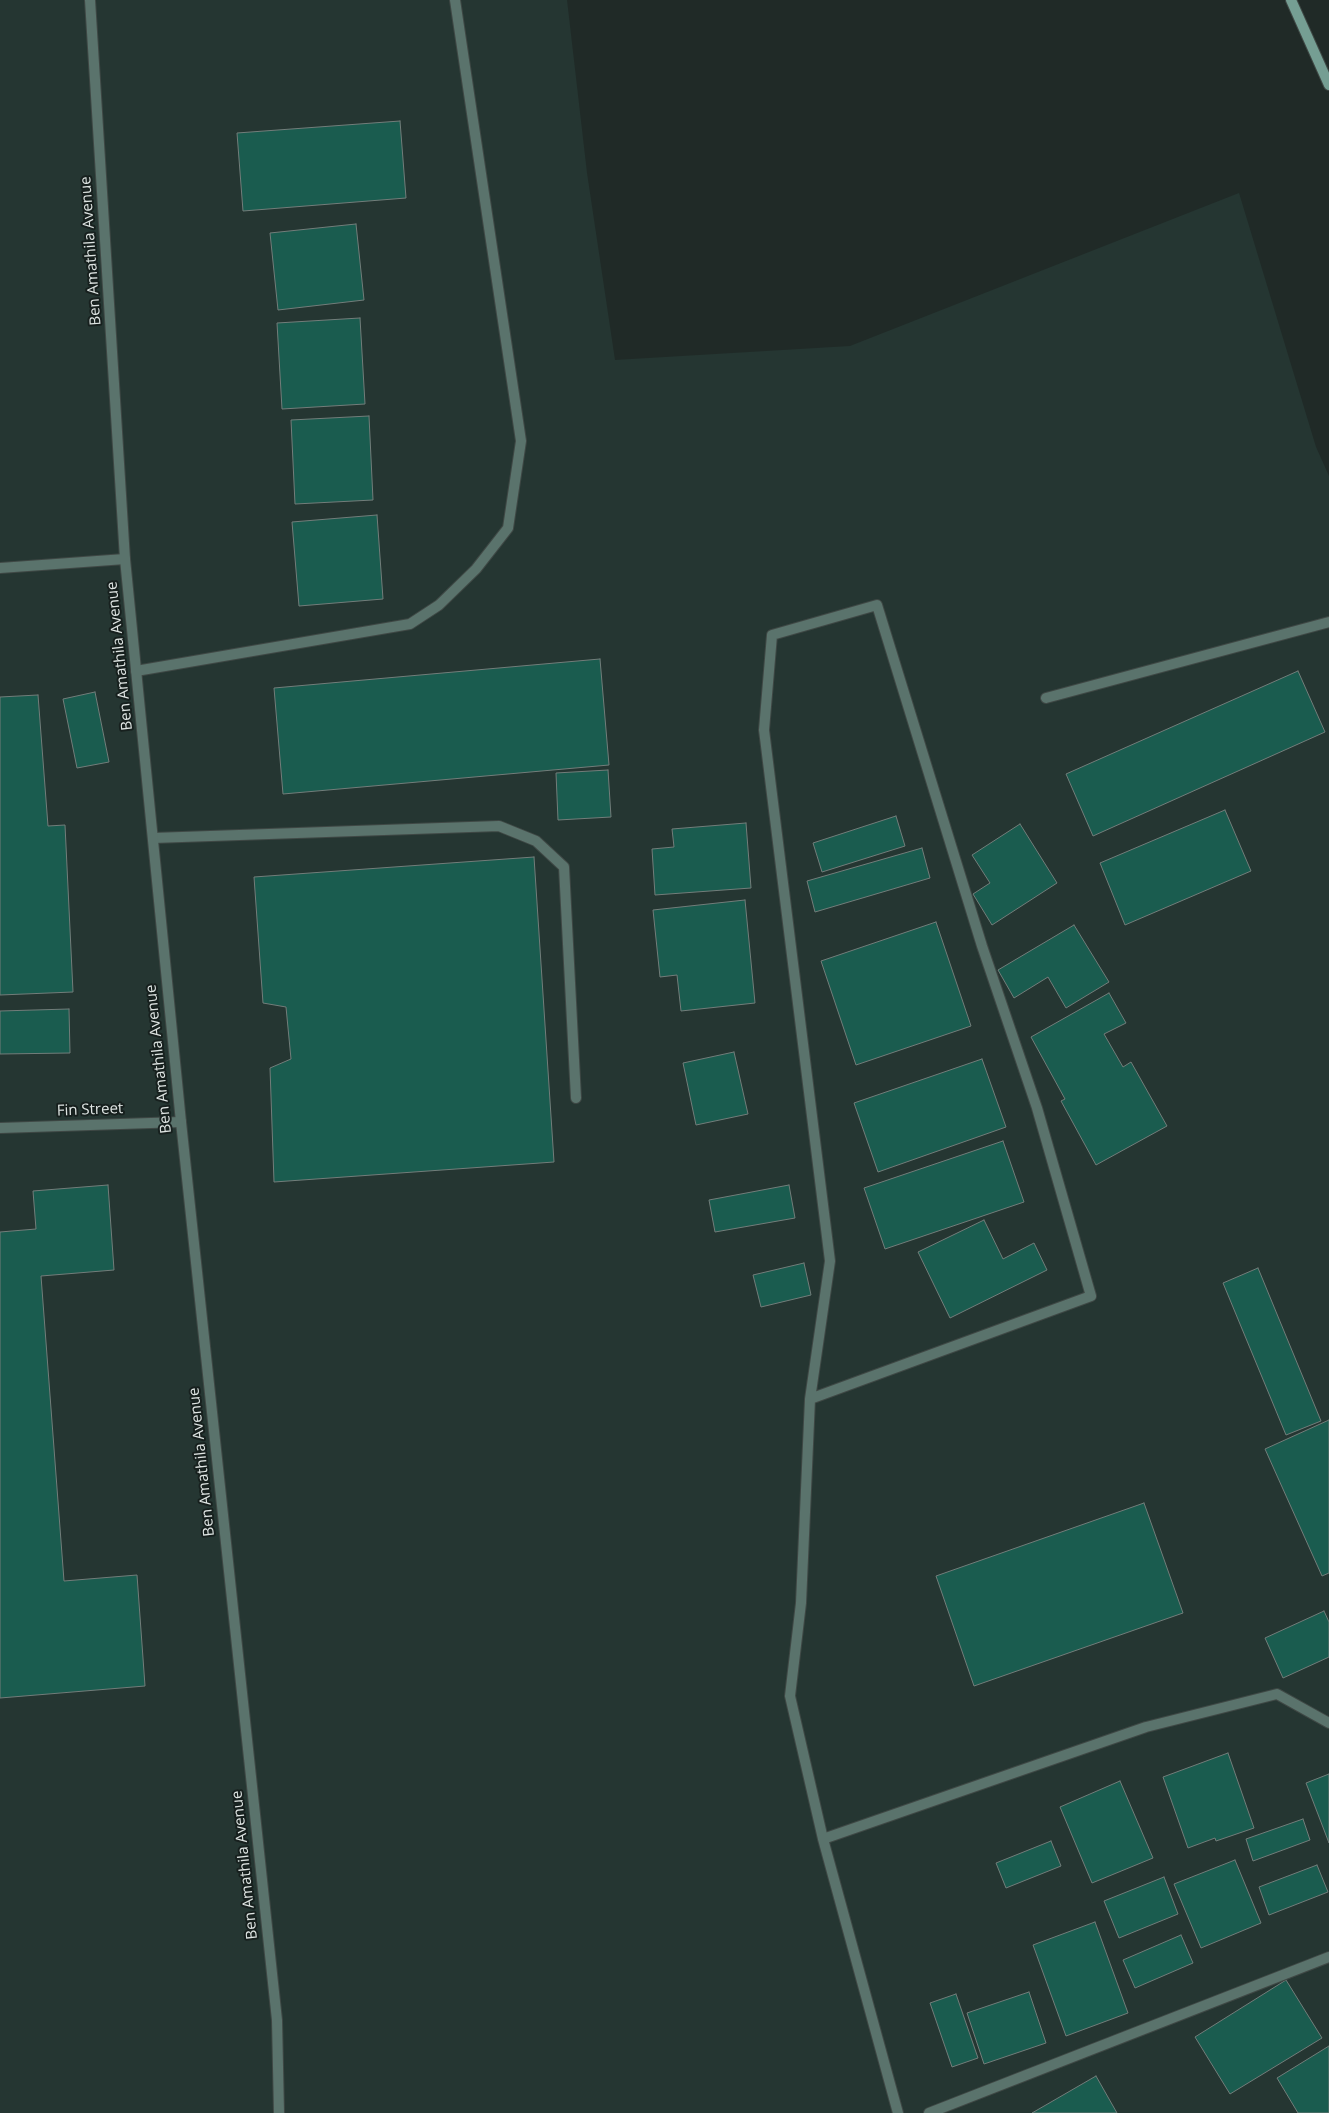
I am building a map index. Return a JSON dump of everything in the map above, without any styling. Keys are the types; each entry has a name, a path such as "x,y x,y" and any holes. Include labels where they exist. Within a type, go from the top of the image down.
{"street":[{"name":"Ben Amathila Avenue","path":"90,0 125,559 181,1122 277,2020 279,2113"},
{"path":"136,671 410,624 438,605 476,569 508,528 521,441 455,0"},
{"path":"1291,0 1329,85"},
{"path":"0,568 125,559"},
{"path":"810,1399 1091,1296 1038,1108 982,946 876,605 772,635 764,720 830,1261 810,1399 801,1603 790,1696 823,1839 898,2113"},
{"path":"1046,698 1329,622"},
{"path":"153,838 499,826 536,841 564,868 576,1098"},
{"name":"Fin Street","path":"0,1128 181,1122"},
{"path":"823,1839 1146,1727 1277,1694 1329,1723"},
{"path":"929,2113 1329,1956"}],"shaded area":[{"path":"0,0 567,0 587,173 615,360 850,346 1239,193 1316,447 1329,476 1329,2113 0,2113"}],"building":[{"path":"400,121 406,198 243,211 237,133"},
{"path":"356,224 364,300 278,310 270,233"},
{"path":"360,318 365,404 282,409 277,323"},
{"path":"369,416 373,500 295,504 291,420"},
{"path":"377,515 383,599 299,606 292,522"},
{"path":"600,659 609,765 283,794 274,688"},
{"path":"1298,671 1325,732 1093,836 1066,774"},
{"path":"95,692 109,762 77,768 63,699"},
{"path":"38,695 48,826 65,825 73,992 0,995 0,697"},
{"path":"608,770 611,817 558,820 556,773"},
{"path":"1225,810 1251,871 1125,925 1100,863"},
{"path":"896,816 905,846 822,872 813,843"},
{"path":"746,823 751,888 655,895 652,849 674,847 672,829"},
{"path":"1020,824 1057,883 992,925 973,894 990,883 972,855"},
{"path":"922,848 930,878 815,912 807,881"},
{"path":"534,857 554,1162 274,1182 270,1068 291,1059 286,1007 263,1003 254,877"},
{"path":"745,900 755,1003 681,1011 677,975 660,977 653,910"},
{"path":"936,922 971,1026 856,1065 821,961"},
{"path":"1074,925 1109,982 1066,1008 1048,977 1014,998 998,970"},
{"path":"1109,993 1126,1023 1104,1034 1123,1067 1131,1062 1167,1126 1096,1165 1061,1101 1065,1099 1031,1037"},
{"path":"69,1009 70,1053 0,1054 0,1011"},
{"path":"734,1052 748,1114 696,1125 683,1063"},
{"path":"982,1059 1006,1127 878,1172 854,1103"},
{"path":"1003,1141 1024,1202 885,1249 864,1188"},
{"path":"108,1185 114,1270 41,1276 64,1581 137,1575 145,1686 0,1698 0,1232 36,1229 33,1191"},
{"path":"789,1185 795,1218 715,1232 709,1200"},
{"path":"984,1220 1003,1259 1034,1243 1047,1270 950,1318 918,1252"},
{"path":"804,1263 811,1295 761,1307 753,1275"},
{"path":"1258,1268 1321,1421 1286,1435 1223,1283"},
{"path":"1329,1420 1329,1573 1322,1576 1265,1449"},
{"path":"1144,1503 1183,1613 974,1686 936,1576"},
{"path":"1324,1611 1329,1622 1329,1657 1283,1678 1265,1638"},
{"path":"1228,1753 1254,1828 1216,1841 1215,1838 1188,1848 1163,1777"},
{"path":"1329,1774 1329,1843 1306,1783"},
{"path":"1120,1781 1153,1858 1092,1883 1060,1807"},
{"path":"1303,1819 1310,1840 1253,1861 1246,1839"},
{"path":"1051,1841 1061,1866 1006,1888 996,1863"},
{"path":"1235,1860 1261,1923 1201,1948 1174,1884"},
{"path":"1317,1865 1328,1892 1269,1915 1259,1887"},
{"path":"1164,1877 1178,1914 1119,1938 1104,1901"},
{"path":"1095,1922 1128,2013 1066,2036 1033,1945"},
{"path":"1181,1935 1193,1963 1135,1988 1123,1960"},
{"path":"1286,1980 1322,2038 1230,2094 1195,2037"},
{"path":"1029,1992 1046,2043 984,2064 967,2013"},
{"path":"956,1994 978,2058 952,2067 930,2003"},
{"path":"1329,2046 1329,2113 1298,2113 1277,2078"},
{"path":"1096,2076 1117,2113 1032,2113"}]}
